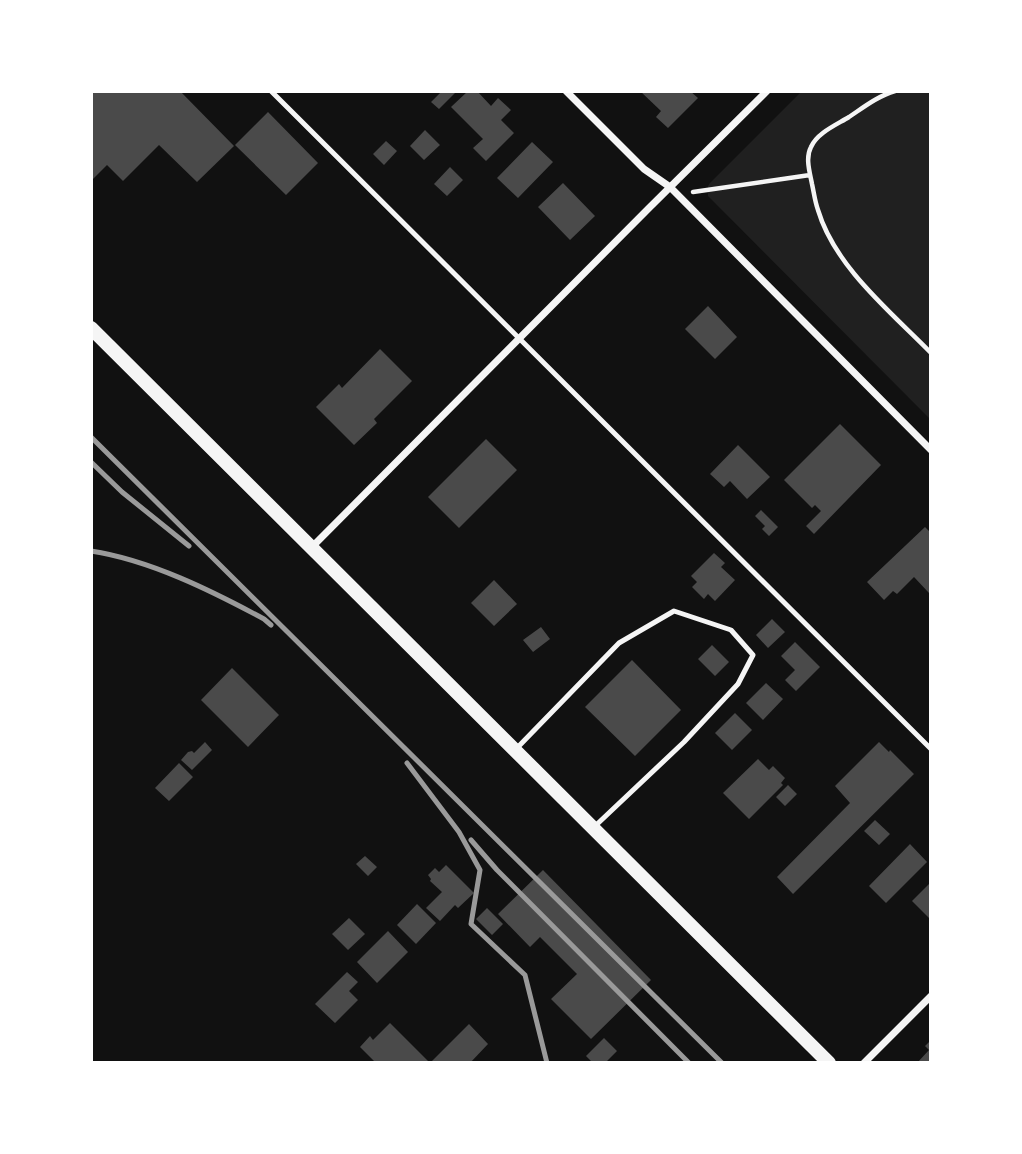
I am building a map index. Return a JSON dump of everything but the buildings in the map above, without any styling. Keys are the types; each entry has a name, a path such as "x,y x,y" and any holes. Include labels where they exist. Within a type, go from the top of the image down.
{"main road":[{"path":"91,328 829,1063"}],"street":[{"path":"566,91 644,169 673,190 931,450"},
{"path":"311,548 520,338 673,190 767,91"},
{"path":"864,1063 931,996"}],"lane":[{"path":"271,91 931,749"},
{"path":"514,750 619,643 674,611 730,630 753,656 738,684 684,742 593,828"}],"path":[{"path":"895,91 884,94 822,134 810,148 810,175 818,210 835,247 867,288 931,353"},
{"path":"673,190 810,175"}],"shaded area":[{"path":"802,91 931,91 931,420 708,196 710,183"}],"railway":[{"path":"91,437 722,1063"},
{"path":"91,462 122,492 189,546"},
{"path":"91,551 136,561 180,578 244,608 271,625"},
{"path":"407,763 459,832 480,870 471,924 525,975 547,1063"},
{"path":"471,840 497,870 689,1063"}]}
